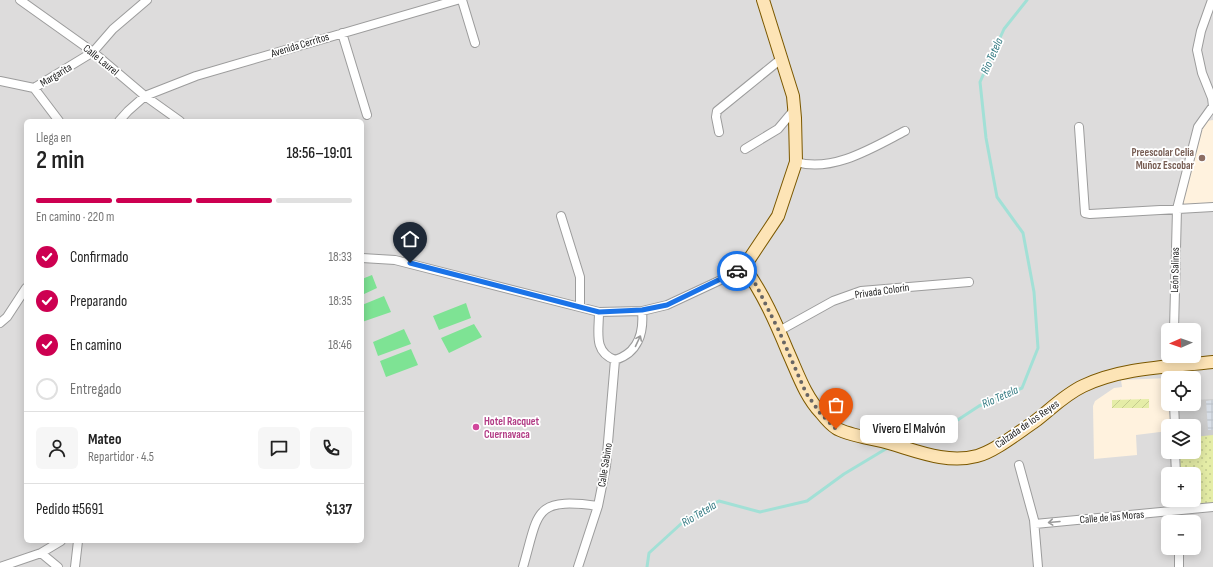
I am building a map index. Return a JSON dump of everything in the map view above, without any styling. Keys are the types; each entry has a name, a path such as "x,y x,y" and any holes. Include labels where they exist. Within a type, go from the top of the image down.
{"street":[{"name":"Calle Laurel","path":"20,0 93,52 145,96 177,119"},
{"name":"Margarita","path":"57,119 34,88 93,52 136,4 147,0"},
{"name":"Avenida Cerritos","path":"145,96 196,76 342,32 457,0"},
{"path":"462,0 475,43"},
{"path":"364,258 395,260 599,312 642,310 667,305 685,298 744,267 778,216 796,162 793,96 763,0"},
{"name":"León Salinas","path":"1174,323 1177,209 1198,127 1212,106 1212,98 1202,73 1197,50 1201,31 1212,0"},
{"path":"342,32 367,115"},
{"path":"719,132 716,117 717,112 781,59"},
{"path":"0,81 34,88"},
{"path":"121,119 145,96"},
{"path":"746,149 778,129 794,110"},
{"path":"1079,126 1086,213 1213,207"},
{"path":"796,162 812,165 839,161 906,131"},
{"path":"561,216 580,277 580,307"},
{"name":"Calzada de los Reyes","path":"744,267 754,281 779,331 806,393 820,413 836,429 944,458 971,458 984,454 1030,425 1053,404 1082,387 1109,376 1166,363"},
{"name":"Privada Colorín","path":"779,331 833,301 861,291 969,282"},
{"path":"0,323 7,317 24,291"},
{"path":"599,312 598,336 600,349 604,354 615,360 624,358 637,345 642,328 642,310"},
{"name":"Calle Sabino","path":"578,567 598,506 606,466 615,360"},
{"name":"Calzada de los Reyes","path":"1201,362 1213,362"},
{"path":"1019,465 1035,524 1038,567"},
{"path":"523,567 539,514 547,507 572,502 598,506"},
{"path":"1177,507 1177,515"},
{"name":"Calle de las Moras","path":"1035,524 1213,507"},
{"path":"0,567 41,553 58,543"},
{"path":"75,567 78,543"},
{"path":"41,553 58,567"},
{"path":"1179,555 1180,567"}],"shaded area":[{"path":"0,0 1213,0 1213,567 0,567"},
{"name":"Preescolar Celia Muñoz Escobar","path":"1213,120 1213,208 1177,209 1201,122"},
{"path":"1161,378 1161,411 1169,411 1170,419 1161,419 1161,432 1136,435 1137,455 1094,459 1093,406 1095,401 1114,388 1122,387 1121,380"},
{"path":"1213,399 1213,505 1201,502 1201,467 1180,467 1179,459 1201,459 1201,419 1179,419 1178,411 1201,411 1201,400"},
{"path":"1213,400 1213,430 1208,430 1206,401"}],"green space":[{"path":"372,275 377,288 364,294 364,278"},
{"path":"384,296 391,312 364,321 364,304"},
{"path":"466,303 471,318 439,330 433,316"},
{"path":"474,324 482,337 449,353 441,338"},
{"path":"404,329 411,344 378,356 373,342"},
{"path":"411,349 418,365 386,377 380,361"},
{"path":"1149,399 1149,408 1112,408 1112,400"},
{"path":"1213,435 1213,505 1201,506 1201,467 1180,467 1179,459 1201,459 1201,436"}],"waterway":[{"name":"Rio Tetela","path":"899,441 950,425 979,406 1022,388 1038,348 1034,292 1023,233 997,197 986,138 980,82 1004,29 1027,0"},
{"name":"Rio Tetela","path":"647,567 649,553 683,522 719,501 760,512 807,501 844,474 889,447"}],"way so far":[{"path":"737,271 744,267 754,281 779,331 806,393 820,413 836,429"}],"place":[{"name":"Preescolar Celia Muñoz Escobar","path":"1202,158"},
{"name":"Hotel Racquet Cuernavaca","path":"476,427"},
{"name":"Vivero El Malvón","path":"836,429"}],"route":[{"path":"410,263 599,312 642,310 667,305 685,298 737,271"}]}
